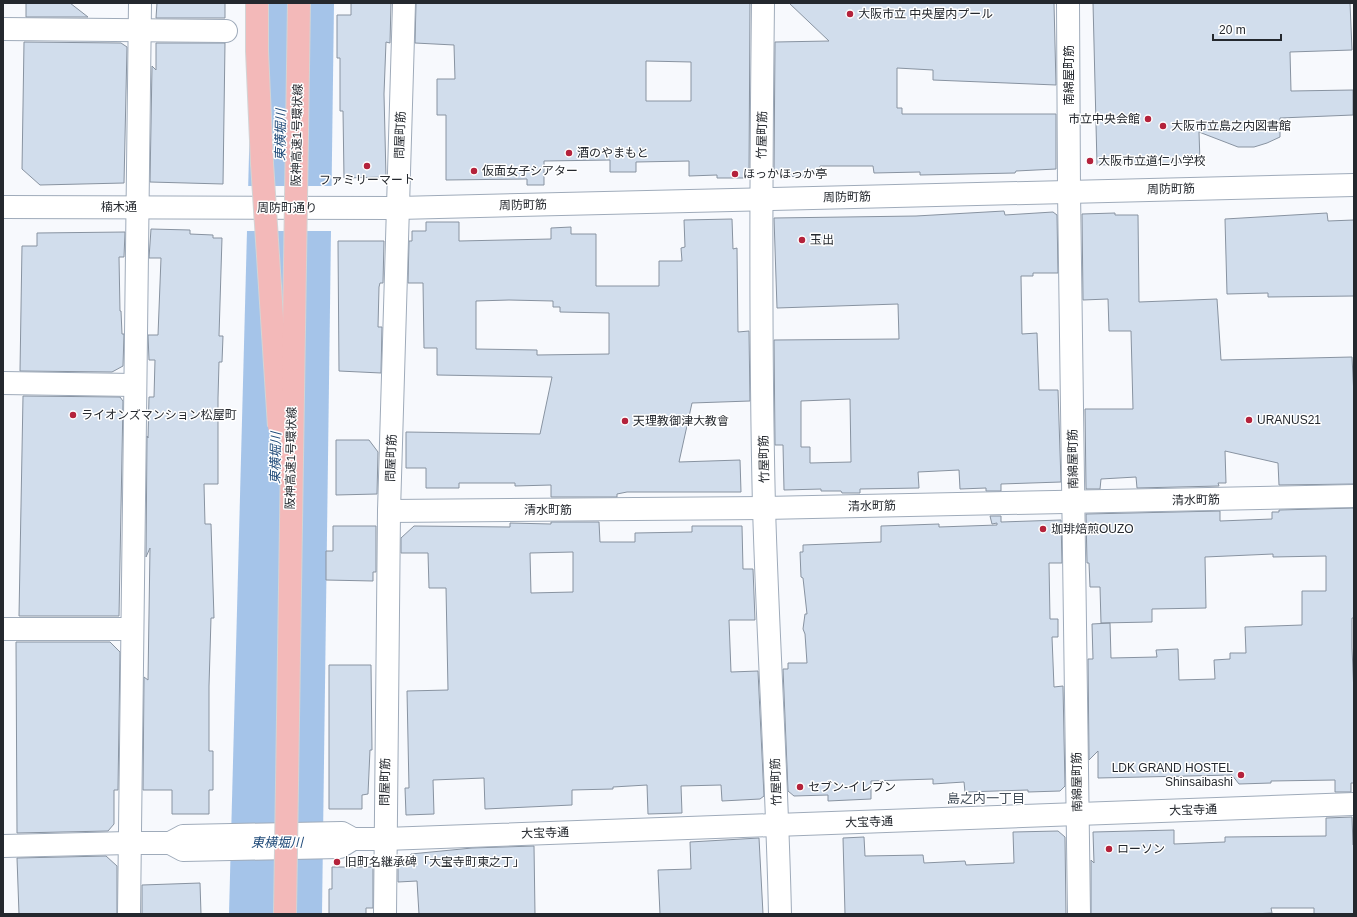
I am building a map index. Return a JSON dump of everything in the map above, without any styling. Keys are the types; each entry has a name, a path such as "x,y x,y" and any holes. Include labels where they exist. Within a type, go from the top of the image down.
{"highway":[{"path":"256,3 262,163 289,585"},
{"name":"阪神高速1号環状線","path":"285,914 299,3"}],"street":[{"path":"129,914 134,385 139,208 140,3"},
{"name":"問屋町筋","path":"385,914 389,511 404,3"},
{"name":"竹屋町筋","path":"763,3 761,199 764,508 778,826 780,914"},
{"name":"南綿屋町筋","path":"1068,3 1069,191 1080,914"},
{"path":"3,29 226,31"},
{"name":"周防町筋","path":"340,207 398,208 1354,185"},
{"name":"楠木通","path":"3,207 235,208"},
{"name":"周防町通り","path":"235,208 340,207"},
{"path":"3,383 134,385"},
{"name":"清水町筋","path":"389,511 764,508 1074,503 1354,496"},
{"path":"3,629 132,629"},
{"name":"大宝寺通","path":"129,843 170,843 183,850 230,843 326,840 340,847 353,839 778,826 1354,804"},
{"path":"3,846 129,843"}],"water":[{"name":"東横堀川","path":"253,3 334,3 322,914 229,914"}],"pier":[{"path":"246,186 333,186 333,231 244,231"}],"building":[{"path":"26,3 70,3 88,17 26,17"},
{"path":"157,3 225,3 225,18 156,18"},
{"path":"351,3 391,3 390,43 386,42 384,94 386,177 344,178 343,111 340,111 340,58 337,58 337,15 351,15"},
{"path":"416,3 750,3 749,178 717,178 717,175 689,176 689,161 636,162 636,172 610,172 610,160 544,161 544,185 527,185 527,179 446,180 446,115 437,115 437,79 455,79 454,45 415,43","holes":["646,61 691,62 691,101 646,101"]},
{"path":"789,3 1054,3 1056,85 933,80 933,70 897,68 897,108 902,108 902,114 1056,114 1056,169 1016,171 1015,173 920,175 920,172 874,173 873,166 820,166 820,175 781,177 774,169 775,42 829,41"},
{"path":"1093,3 1350,3 1352,50 1290,52 1291,91 1353,90 1353,115 1280,118 1280,137 1254,147 1238,147 1199,132 1200,162 1097,165"},
{"path":"24,42 121,43 127,47 124,183 40,185 22,169"},
{"path":"156,43 225,43 223,184 150,182 152,66 156,70"},
{"path":"1004,211 1005,215 1053,212 1057,215 1058,273 1033,273 1033,276 1021,276 1022,334 1037,333 1039,390 1058,390 1061,482 1001,484 1001,491 986,491 986,488 960,489 959,470 918,472 919,488 860,489 860,493 821,491 821,489 784,490 783,445 775,445 774,340 899,339 898,304 777,308 774,218 916,216","holes":["850,399 851,462 810,463 810,447 801,447 801,401"]},
{"path":"1115,213 1115,215 1138,215 1139,302 1217,299 1221,360 1352,357 1354,396 1354,484 1279,485 1278,463 1225,451 1226,483 1218,483 1219,486 1137,488 1136,477 1101,479 1100,489 1086,489 1085,409 1133,409 1131,331 1109,331 1108,299 1083,300 1082,214"},
{"path":"1327,213 1328,221 1354,220 1354,296 1268,297 1268,293 1227,294 1225,219"},
{"path":"732,219 733,249 737,248 738,332 749,331 750,401 692,403 679,462 740,460 741,492 627,492 617,494 617,497 551,497 551,485 515,486 515,483 459,483 459,488 426,488 426,468 406,468 406,432 540,434 552,377 437,375 437,348 424,348 423,283 408,283 409,241 412,241 412,231 426,231 426,222 459,222 459,241 551,239 551,228 571,227 571,234 596,234 596,286 659,286 659,261 682,261 681,248 685,247 684,220","holes":["476,301 553,301 553,307 560,307 560,312 609,313 609,354 537,355 537,350 476,349"]},
{"path":"151,229 190,230 190,234 213,235 213,238 222,238 219,336 223,336 222,362 219,362 218,484 204,484 205,524 211,524 214,618 211,618 209,686 209,751 213,751 213,790 209,790 209,814 172,814 172,790 143,790 144,677 148,680 150,548 146,557 147,436 148,438 149,397 154,397 155,360 149,360 148,335 158,335 161,258 149,258"},
{"path":"125,232 124,257 119,257 120,311 122,334 124,334 123,366 112,372 20,371 22,246 37,246 37,233"},
{"path":"338,241 384,241 383,283 380,283 379,287 378,327 382,327 381,373 339,371"},
{"path":"23,396 120,397 123,401 119,616 19,616"},
{"path":"336,440 369,440 378,452 377,494 336,495"},
{"path":"1354,508 1354,618 1352,618 1352,648 1354,694 1354,783 1351,783 1351,792 1335,792 1335,780 1271,781 1271,783 1239,784 1232,775 1098,778 1098,751 1089,760 1088,659 1093,659 1092,624 1110,623 1111,658 1157,657 1156,650 1178,649 1179,680 1215,679 1214,660 1230,659 1230,653 1246,653 1245,627 1302,625 1302,591 1326,591 1326,556 1273,557 1273,554 1205,557 1206,608 1152,609 1152,622 1101,623 1100,587 1090,587 1089,563 1087,563 1086,514 1220,511 1220,521 1272,519 1272,512 1279,512 1279,510"},
{"path":"990,516 1001,516 1001,522 1061,520 1062,563 1049,563 1050,619 1058,619 1058,637 1052,637 1054,687 1063,686 1065,786 1060,791 1028,792 1028,790 965,792 964,782 933,784 933,779 871,781 871,799 828,801 828,795 794,796 788,791 783,669 788,669 788,663 807,663 805,634 803,629 805,614 807,614 803,578 801,577 800,552 803,552 803,545 881,542 881,526 939,524 939,527 997,525 997,523 992,524"},
{"path":"551,522 599,522 600,542 635,542 635,533 692,532 692,526 742,526 743,569 753,569 755,620 729,620 731,672 758,671 764,796 760,799 722,801 721,785 681,786 682,813 648,814 647,785 613,787 613,789 572,790 572,805 485,809 484,778 433,780 434,814 406,815 405,788 409,788 407,691 448,690 446,588 429,588 428,553 401,553 401,538 414,526 510,527 510,523 551,524","holes":["573,552 573,592 531,593 530,553"]},
{"path":"333,526 376,526 376,572 373,572 373,581 326,580 326,551 333,551"},
{"path":"16,642 110,642 120,652 118,790 114,790 114,824 108,831 17,833"},
{"path":"329,665 371,665 372,750 370,750 368,794 362,795 362,809 329,809"},
{"path":"1352,817 1354,845 1354,914 1314,914 1314,908 1271,908 1272,913 1253,914 1091,914 1091,860 1094,863 1093,832 1174,830 1174,844 1225,842 1225,837 1326,836 1326,818"},
{"path":"1058,831 1065,837 1066,914 845,914 843,838 864,837 865,856 923,855 924,863 965,861 966,865 1014,863 1013,832"},
{"path":"759,838 763,914 660,914 658,870 691,869 690,842"},
{"path":"534,846 535,914 419,914 417,881 398,882 398,868 411,854 472,848"},
{"path":"106,856 117,866 117,914 19,914 17,858"},
{"path":"332,867 373,867 373,908 366,908 366,914 329,914 329,889 332,889"},
{"path":"200,883 201,914 142,914 142,885"}],"place":[{"name":"大阪市立 中央屋内プール","path":"850,14"},
{"name":"市立中央会館","path":"1148,119"},
{"name":"大阪市立島之内図書館","path":"1163,126"},
{"name":"酒のやまもと","path":"569,153"},
{"name":"大阪市立道仁小学校","path":"1090,161"},
{"name":"ファミリーマート","path":"367,166"},
{"name":"仮面女子シアター","path":"474,171"},
{"name":"ほっかほっか亭","path":"735,174"},
{"name":"玉出","path":"802,240"},
{"name":"ライオンズマンション松屋町","path":"73,415"},
{"name":"URANUS21","path":"1249,420"},
{"name":"天理教御津大教會","path":"625,421"},
{"name":"珈琲焙煎OUZO","path":"1043,529"},
{"name":"LDK GRAND HOSTEL Shinsaibashi","path":"1241,775"},
{"name":"セブン-イレブン","path":"800,787"},
{"name":"ローソン","path":"1109,849"},
{"name":"旧町名継承碑「大宝寺町東之丁」","path":"337,862"}],"district":[{"name":"島之内一丁目","path":"986,798"}]}
